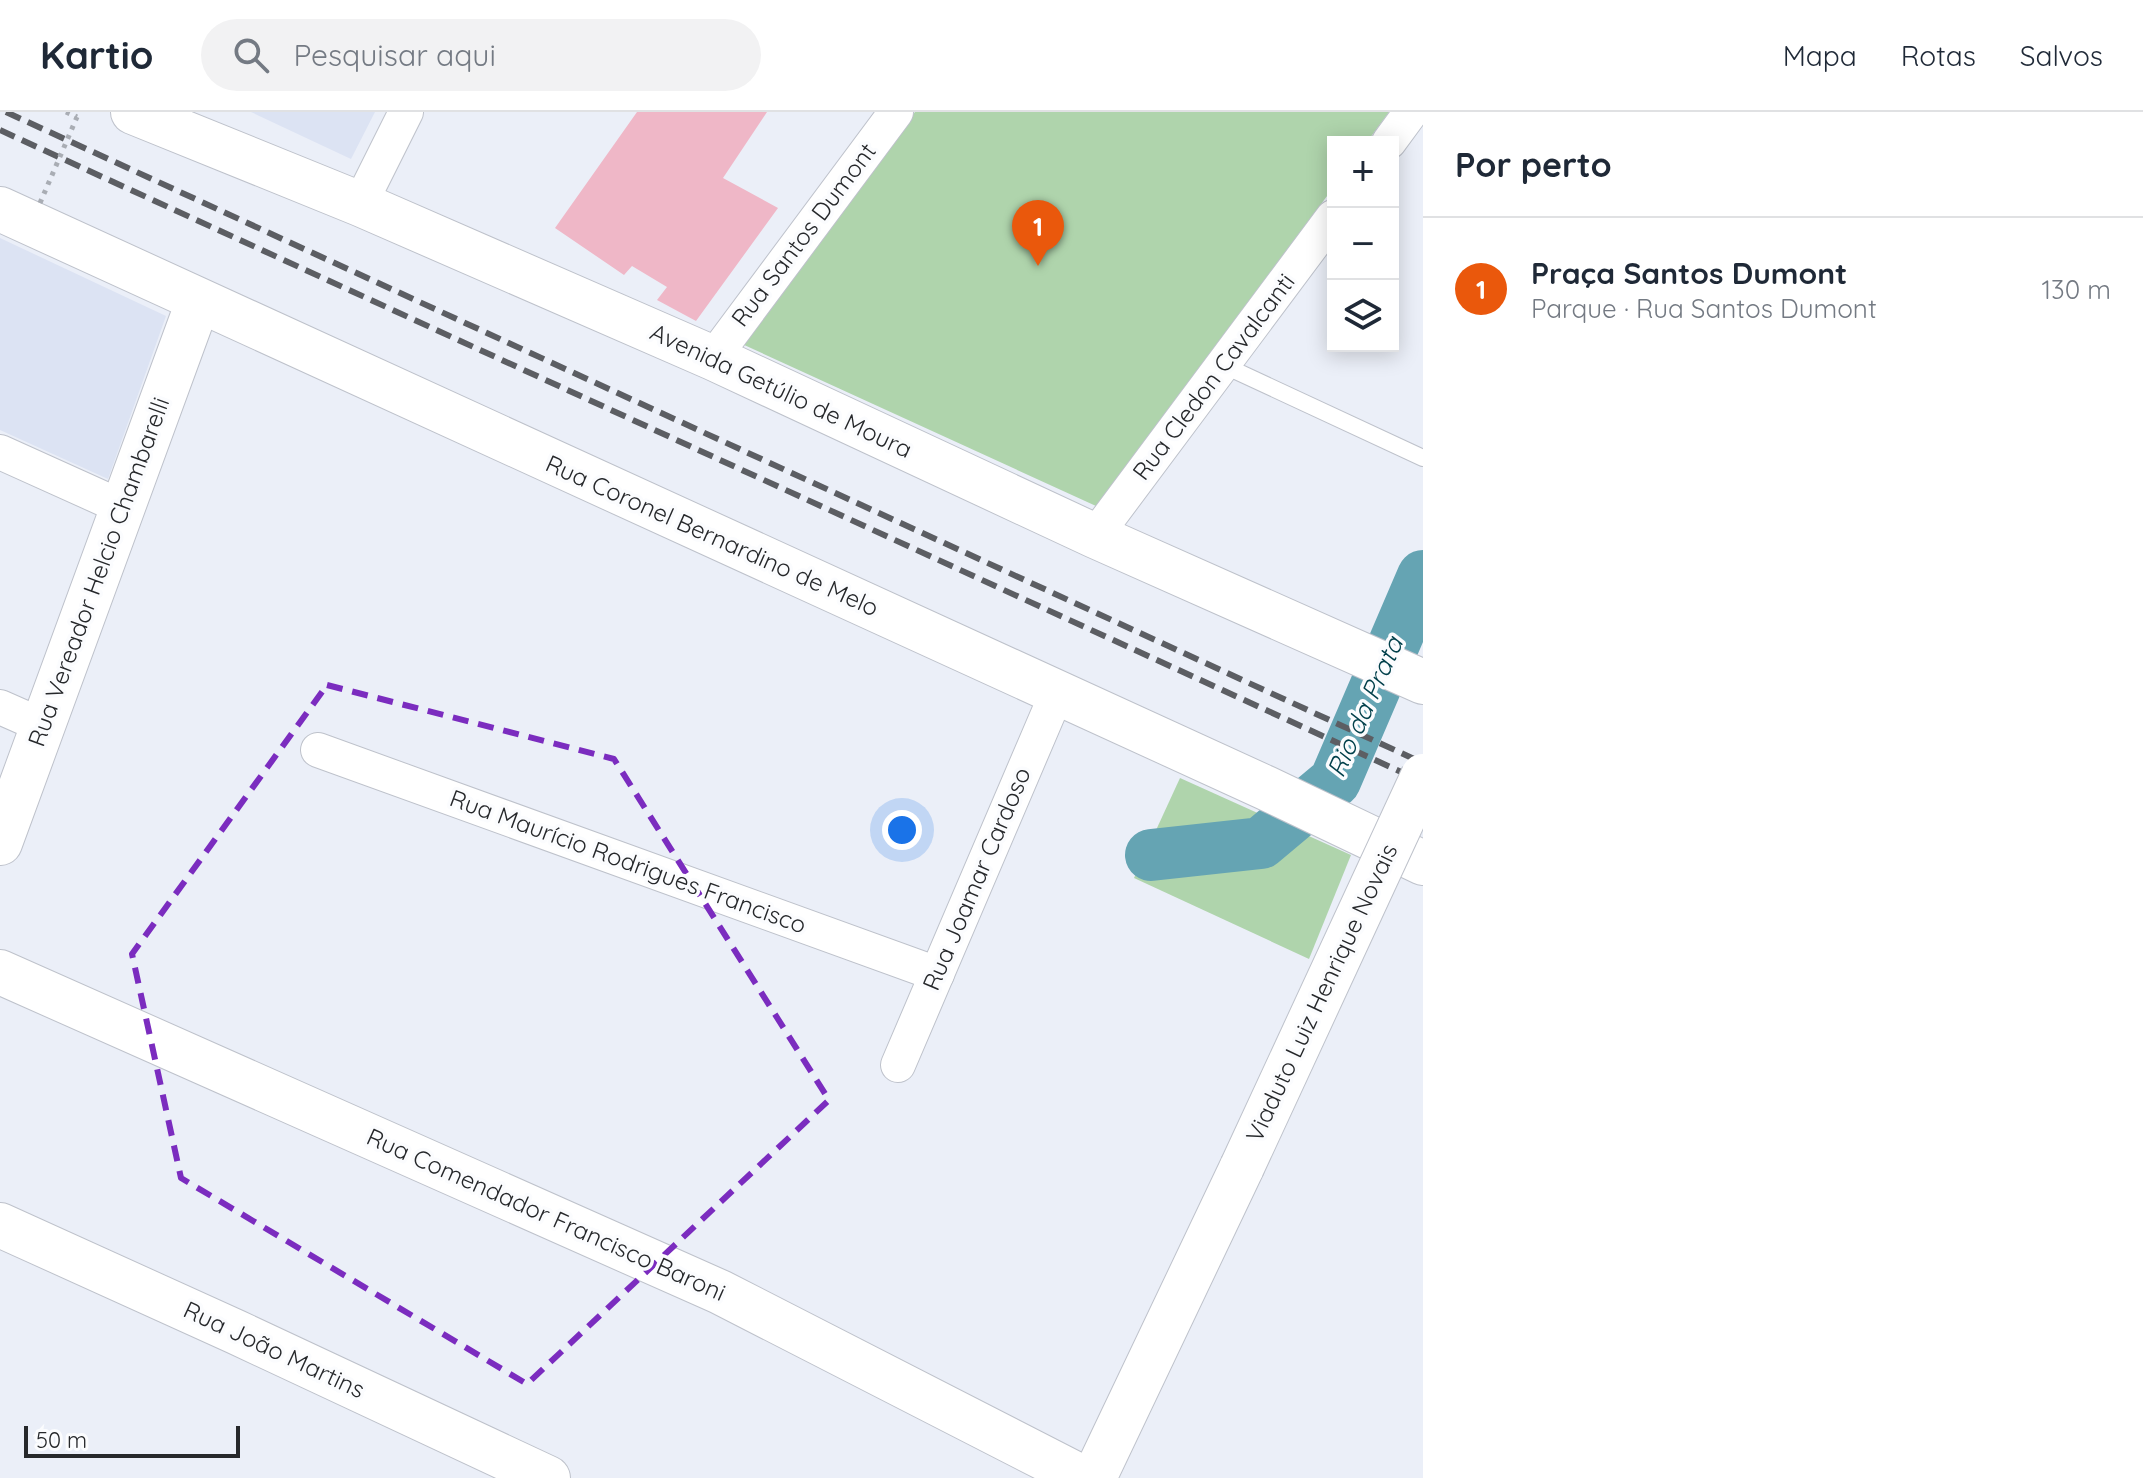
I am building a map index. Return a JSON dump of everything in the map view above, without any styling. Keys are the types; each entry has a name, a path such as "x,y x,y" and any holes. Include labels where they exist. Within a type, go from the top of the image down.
{"main road":[{"name":"Avenida Getúlio de Moura","path":"133,112 360,204 713,358 1095,536 1422,682"},
{"name":"Rua Coronel Bernardino de Melo","path":"20,206 198,302 1266,788 1423,863"},
{"name":"Rua Vereador Helcio Chambarelli","path":"0,843 198,302"},
{"name":"Viaduto Luiz Henrique Novais","path":"1094,1478 1423,776"},
{"name":"Rua Comendador Francisco Baroni","path":"0,972 720,1292 1083,1478"},
{"name":"Rua João Martins","path":"0,1225 548,1478"}],"street":[{"path":"360,204 406,112"},
{"name":"Rua Santos Dumont","path":"713,358 896,112"},
{"path":"1393,136 1411,112"},
{"name":"Rua Cledon Cavalcanti","path":"1095,536 1327,225"},
{"path":"0,452 124,508"},
{"name":"Rua Joamar Cardoso","path":"898,1065 1057,693"},
{"path":"0,707 43,726"},
{"name":"Rua Maurício Rodrigues Francisco","path":"318,750 937,974"}],"lane":[{"path":"1223,365 1423,458"}],"path":[{"path":"20,206 77,117 66,112"}],"highlighted area":[{"path":"327,685 614,759 829,1100 527,1384 181,1178 132,954"}],"shaded area":[{"path":"251,112 375,112 351,159"},
{"path":"0,238 166,316 108,479 0,430"}],"green space":[{"path":"915,112 1389,112 1371,136 1327,136 1327,196 1096,506 742,344"},
{"path":"1180,778 1351,855 1309,959 1134,878"}],"building":[{"path":"637,112 767,112 723,178 778,208 696,321 657,300 667,287 632,266 624,275 555,228"}],"waterway":[{"name":"Rio da Prata","path":"1151,855 1261,843 1335,781 1423,576"}],"railway":[{"path":"6,112 1423,763"},
{"path":"0,130 1423,782"}],"place":[{"name":"Praça Santos Dumont","path":"1038,266"}]}
